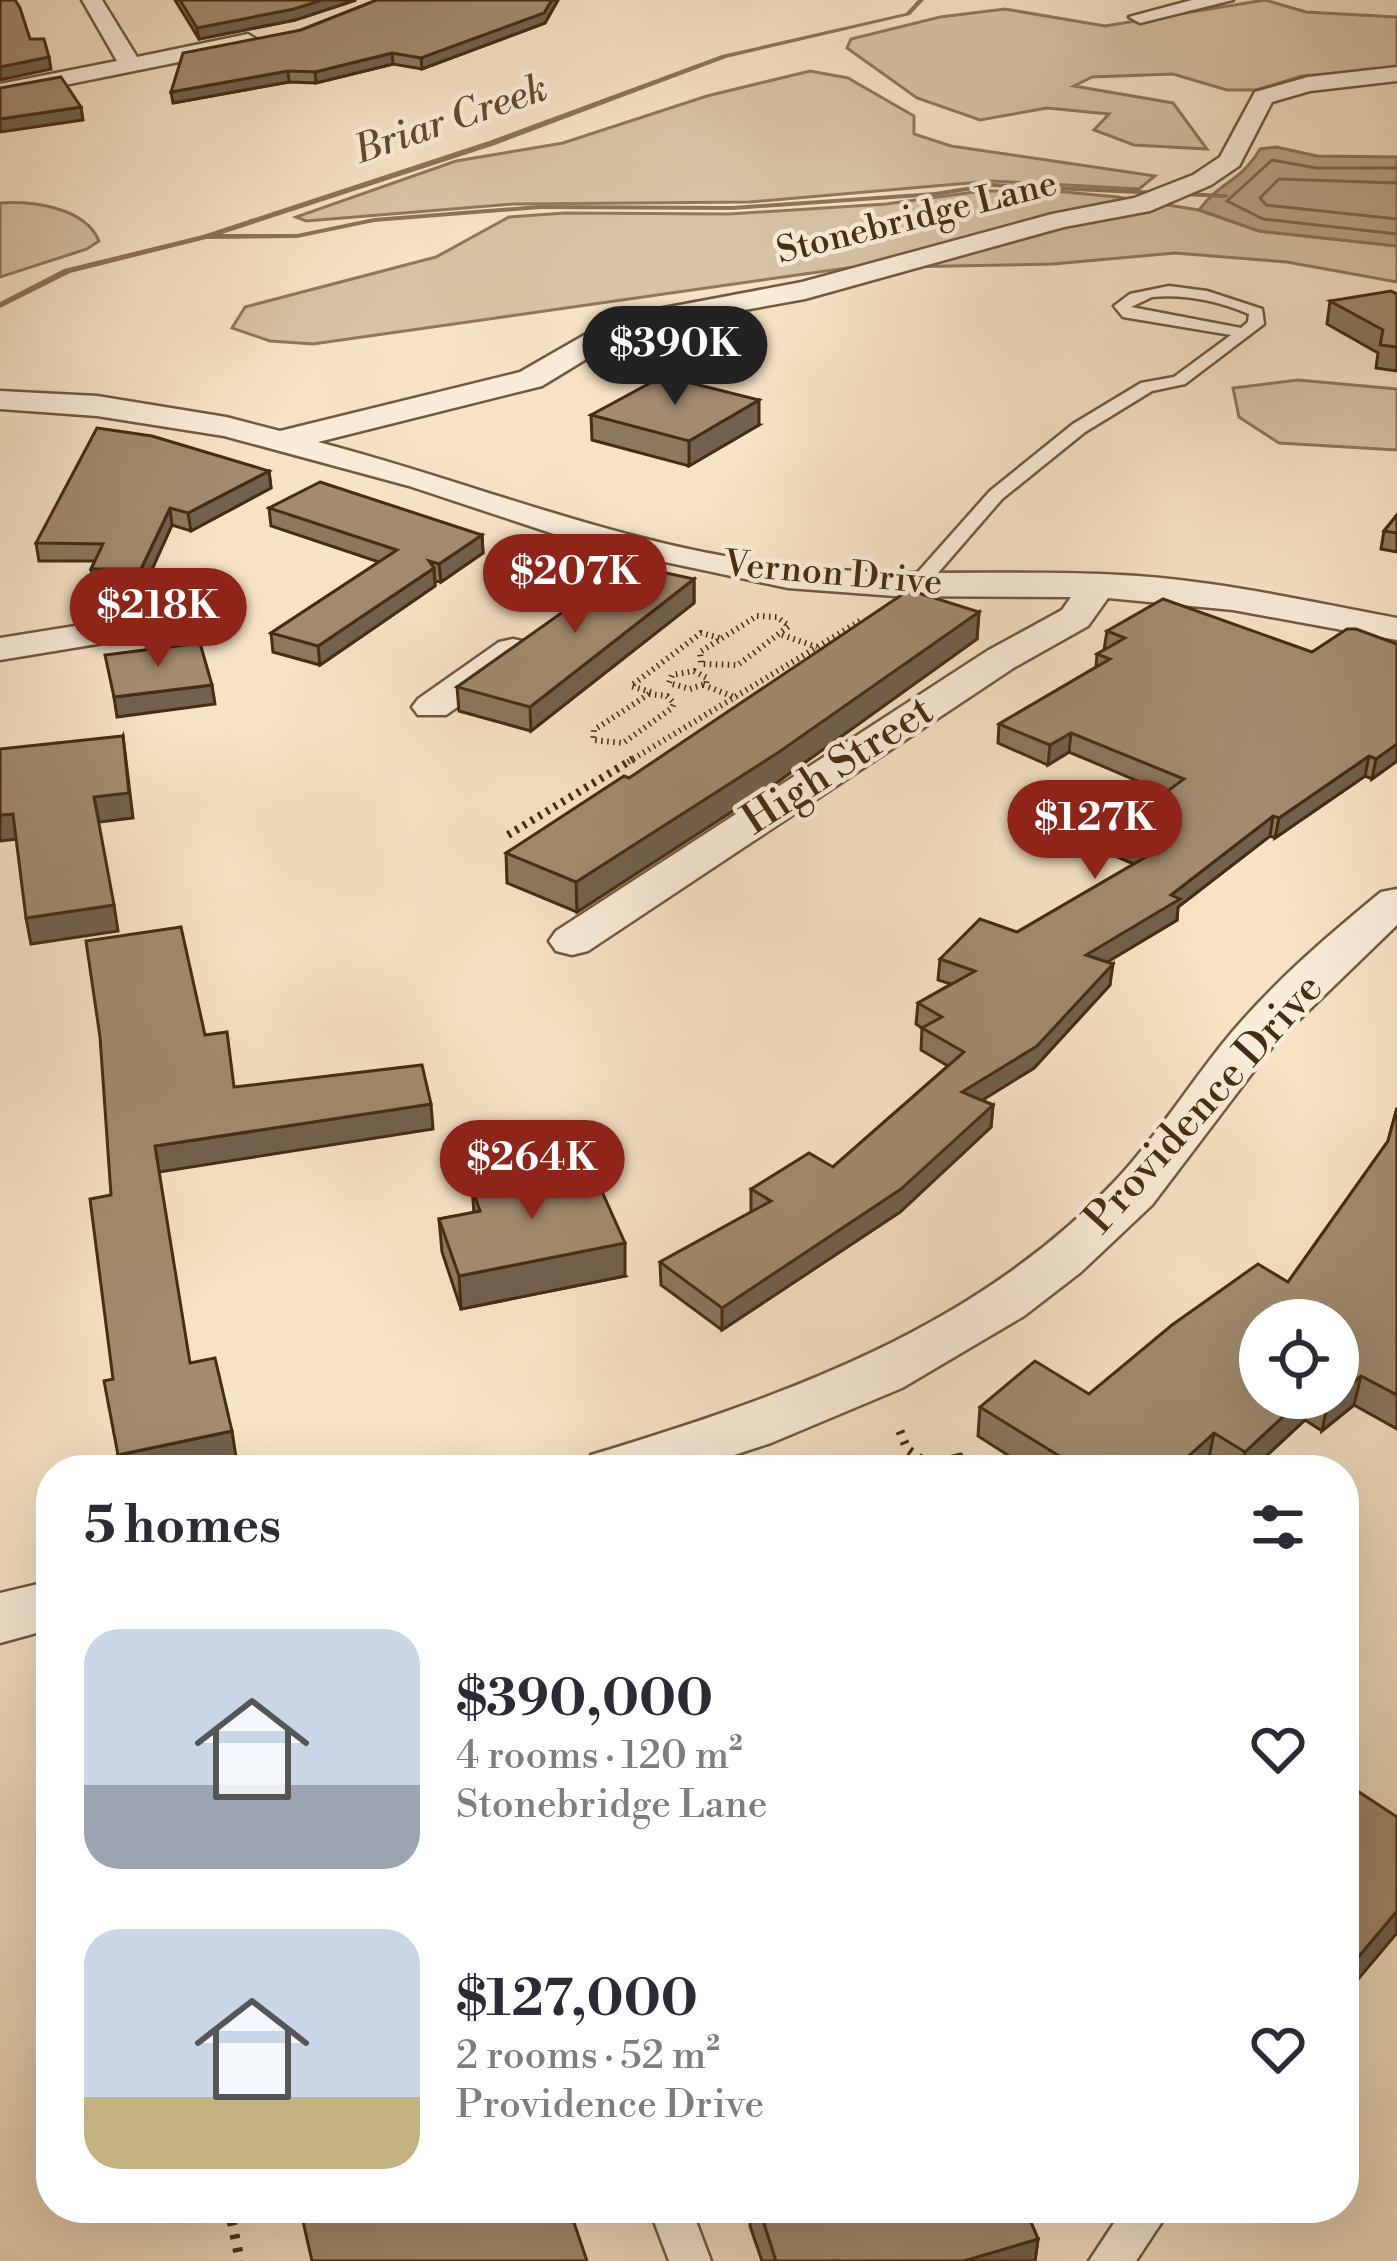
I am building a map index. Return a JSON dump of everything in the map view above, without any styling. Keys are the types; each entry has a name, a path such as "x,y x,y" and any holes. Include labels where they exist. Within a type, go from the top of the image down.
{"street":[{"path":"92,0 132,66"},
{"path":"1139,17 1223,0"},
{"path":"0,91 271,36"},
{"name":"Stonebridge Lane","path":"284,440 531,379 562,365 604,332 626,323 805,290 1061,220 1147,202 1230,160 1263,97 1310,83 1397,74"},
{"name":"Vernon Drive","path":"0,400 130,410 284,440 649,551 788,577 1187,592 1397,628"},
{"path":"608,581 649,551"},
{"name":"High Street","path":"572,941 1001,659 1075,618 1090,602 1088,586"},
{"path":"0,649 200,617"},
{"path":"432,707 550,623"},
{"name":"Providence Drive","path":"662,1455 836,1398 941,1345 995,1310 1116,1211 1168,1154 1272,1018 1397,902"},
{"path":"0,1618 36,1609"}],"lane":[{"path":"917,585 996,495 1079,428 1147,387 1179,381 1245,334 1256,324 1257,312 1235,302 1165,292 1128,299 1122,306 1128,314 1245,334"},
{"path":"676,2223 690,2261"},
{"path":"1110,2261 1139,2223"}],"path":[{"path":"757,616 785,621 789,626 781,634 738,665 701,664 700,652 757,616"},
{"path":"508,835 863,619"},
{"path":"720,638 701,633 631,686 663,695 674,703 672,708 631,738 613,744 593,740 594,730 641,697 663,695 677,688 703,685 757,706"},
{"path":"781,634 818,647"},
{"path":"677,688 669,683 672,675 699,673 709,666"},
{"path":"699,673 707,678 703,685"},
{"path":"900,1431 907,1449 916,1455"},
{"path":"233,2223 240,2261"}],"shaded area":[{"path":"1265,0 1306,12 1397,17 1397,69 1302,76 1256,90 1227,90 1173,74 1092,77 1074,86 1173,103 1207,149 1134,145 1094,130 1109,114 1047,108 980,120 917,98 847,48 851,39 940,17 1005,9 1105,26"},
{"path":"810,71 848,78 914,116 914,134 951,146 1155,176 1139,189 992,181 750,202 514,204 306,221 296,217 456,161 563,143 707,96"},
{"path":"982,191 1117,197 1199,210 1259,231 1397,246 1397,282 1287,262 1175,253 1053,264 847,268 313,344 270,341 232,328 245,307 436,257 509,217 729,214 886,204"},
{"path":"0,203 56,208 82,220 99,241 0,277"},
{"path":"1298,380 1397,389 1397,450 1279,443 1239,417 1233,388"}],"water":[{"path":"1276,147 1317,156 1397,157 1397,246 1259,231 1199,210 1260,149"}],"building":[{"path":"0,0 15,0 30,39 44,39 49,57 0,67"},
{"path":"180,0 322,0 197,28"},
{"path":"377,0 552,0 544,13 421,58 392,53 315,72 288,71 171,92 183,53 301,30"},
{"path":"61,77 81,107 0,119 0,88"},
{"path":"1391,291 1397,294 1397,347 1380,345 1383,330 1330,301"},
{"path":"663,376 759,400 689,441 591,415"},
{"path":"97,428 152,436 269,471 188,513 170,508 141,569 91,569 103,544 36,543"},
{"path":"320,482 482,535 439,564 429,561 434,568 318,646 271,633 397,550 269,508"},
{"path":"1397,515 1397,533 1384,531"},
{"path":"629,565 694,579 530,707 457,687"},
{"path":"909,590 979,612 779,752 576,882 506,853 624,776 629,778"},
{"path":"1163,599 1312,652 1347,629 1397,644 1397,744 1376,759 1369,756 1279,818 1273,816 1171,895 1180,899 1086,955 1113,964 1037,1046 962,1092 993,1105 901,1189 722,1308 660,1262 771,1201 751,1189 809,1153 833,1167 964,1052 922,1028 942,1017 918,1003 975,971 940,959 980,919 1017,932 1156,851 1111,833 1184,779 1071,733 1050,745 999,724 1110,659 1097,654 1125,638 1107,631"},
{"path":"200,643 212,685 114,697 105,655"},
{"path":"123,736 129,793 94,797 114,905 26,918 13,814 0,815 0,749"},
{"path":"181,927 205,1035 227,1032 234,1087 422,1065 431,1104 155,1146 190,1363 215,1358 232,1431 118,1455 104,1381 113,1379 90,1199 111,1195 100,1037 86,941"},
{"path":"1397,1108 1397,1395 1359,1378 1359,1299 1239,1299 1239,1419 1280,1419 1245,1452 1214,1433 1190,1455 1058,1455 980,1407 1035,1361 1089,1394 1172,1325 1258,1264 1288,1282 1388,1141"},
{"path":"590,1165 625,1243 459,1276 439,1219 480,1211 472,1188"},
{"path":"1359,1792 1397,1817 1397,1911 1359,1956"},
{"path":"303,2223 574,2223 587,2261 312,2261"},
{"path":"764,2223 1031,2223 1038,2239 964,2261 776,2261"}],"waterway":[{"name":"Briar Creek","path":"206,237 492,143 724,56 908,14 921,0"},
{"path":"206,237 297,236 374,220 540,207 732,208 935,194 992,185 1225,196"},
{"name":"Briar Creek","path":"0,305 67,271 206,237"}]}
